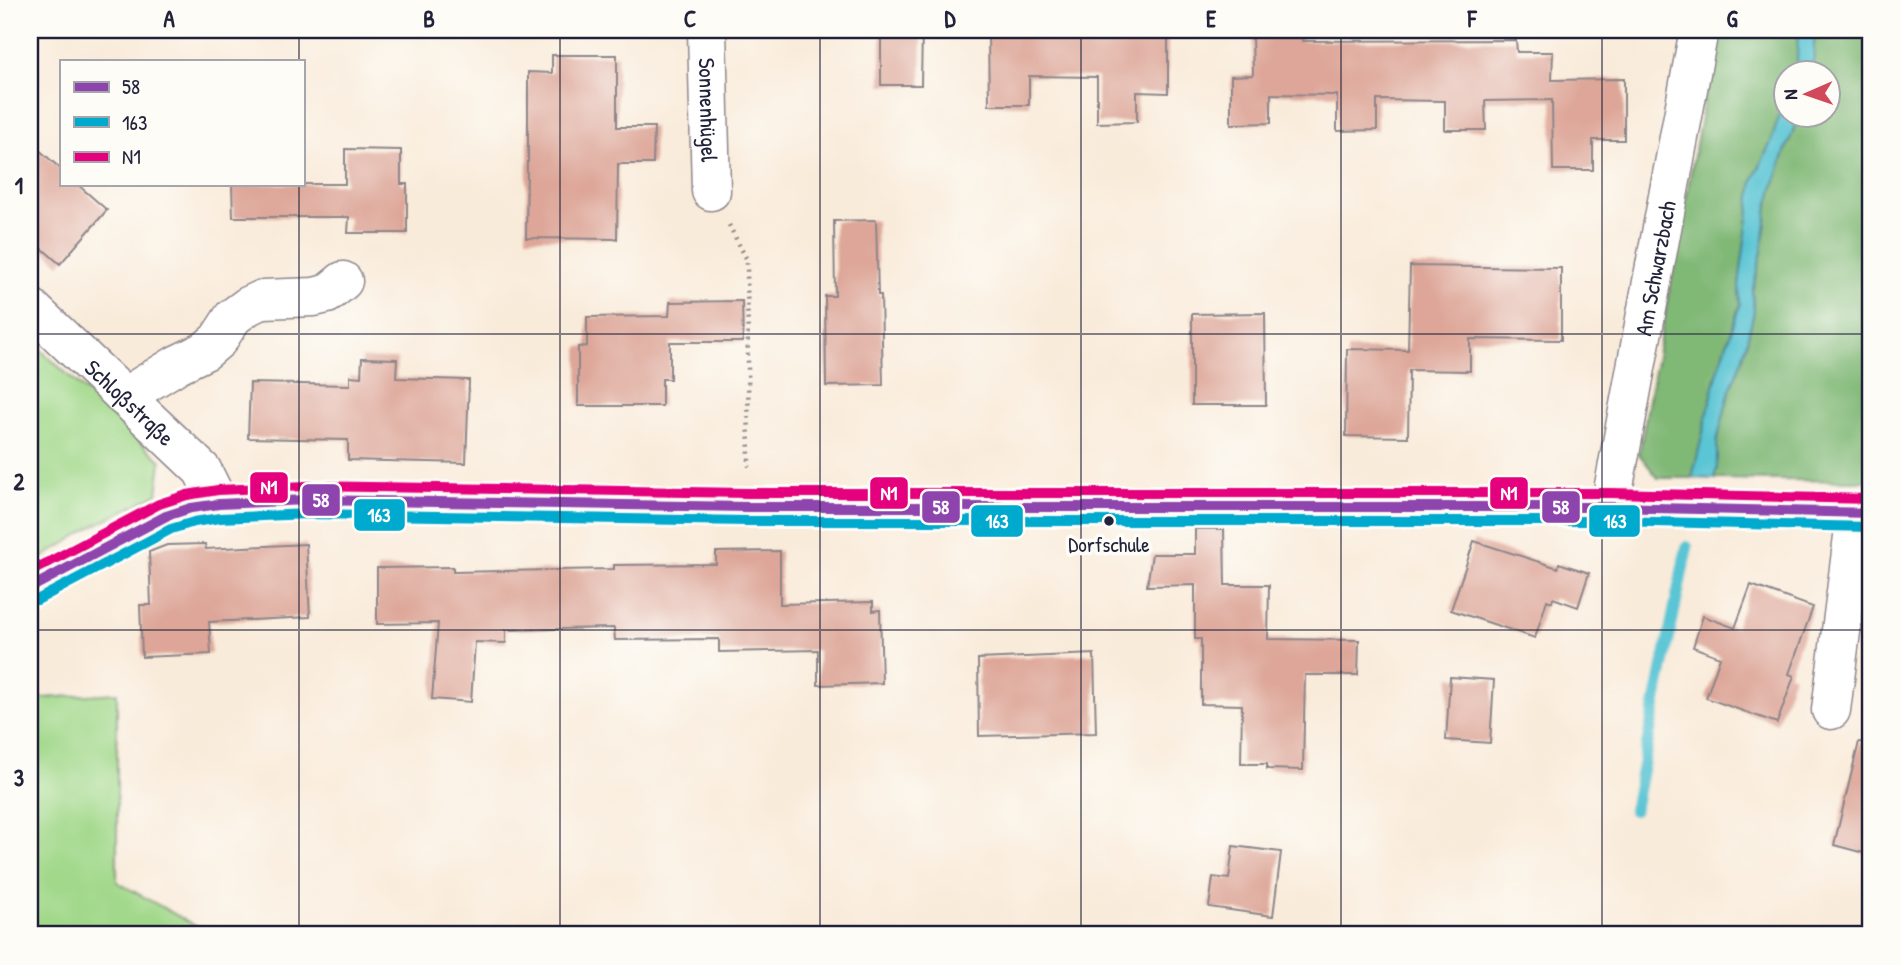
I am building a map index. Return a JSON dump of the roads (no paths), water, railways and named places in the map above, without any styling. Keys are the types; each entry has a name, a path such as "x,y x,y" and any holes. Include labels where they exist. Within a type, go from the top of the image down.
{"street":[{"name":"Sonnenhügel","path":"707,30 711,191"},
{"name":"Am Schwarzbach","path":"1610,507 1699,30"},
{"path":"124,397 205,351 218,340 233,317 248,306 263,299 327,294 343,281"},
{"name":"Schloßstraße","path":"30,307 202,470 219,504"},
{"path":"30,588 166,516 191,508 307,500 748,507 1610,507 1863,513 1831,710"}],"water":[{"path":"1798,30 1816,30 1813,60 1797,60"},
{"path":"1775,130 1793,130 1768,206 1762,251 1752,292 1754,311 1717,441 1714,479 1692,478 1717,374 1740,304 1739,285 1753,181"}],"waterway":[{"path":"1634,810 1687,547"}],"place":[{"name":"Dorfschule","path":"1109,521"}]}
